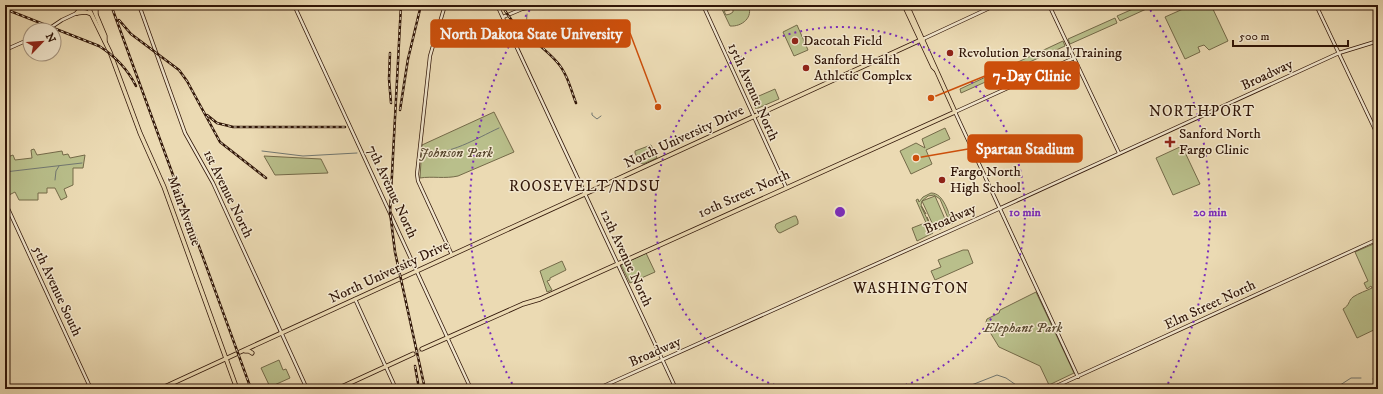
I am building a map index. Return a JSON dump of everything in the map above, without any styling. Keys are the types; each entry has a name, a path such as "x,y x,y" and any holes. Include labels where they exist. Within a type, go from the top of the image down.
{"main road":[{"path":"96,16 98,5"},
{"path":"904,5 935,66 955,112"},
{"path":"907,5 921,40"},
{"path":"77,13 90,6"},
{"name":"Main Avenue","path":"90,6 105,36 140,133 170,202 237,389"},
{"name":"Main Avenue","path":"90,6 92,16 102,38 106,42"},
{"path":"77,13 88,12 92,16"},
{"name":"North University Drive","path":"160,389 921,40"},
{"name":"10th Street North","path":"422,349 523,304 540,299 955,112"},
{"path":"238,354 247,351 252,353"},
{"path":"337,389 413,354"}],"street":[{"name":"1st Avenue North","path":"139,5 185,133 213,183 307,389"},
{"name":"7th Avenue North","path":"294,5 471,389"},
{"path":"445,5 430,56 417,174 418,182 452,255"},
{"name":"12th Avenue North","path":"497,5 676,389"},
{"path":"503,17 516,11 541,5"},
{"name":"15th Avenue North","path":"703,5 786,187"},
{"name":"North University Drive","path":"921,40 996,5"},
{"path":"1049,5 1119,154"},
{"path":"1316,5 1378,136"},
{"path":"59,22 77,13"},
{"name":"Broadway","path":"597,389 1001,208 1338,52 1378,41"},
{"path":"5,50 22,43"},
{"name":"10th Street North","path":"955,112 1074,58"},
{"path":"955,112 1001,208 1078,377"},
{"name":"5th Avenue South","path":"5,202 91,389"},
{"name":"Elm Street North","path":"1050,389 1378,239"},
{"path":"355,299 396,389"}],"green space":[{"path":"720,5 730,6 730,10 724,11 726,15 733,12 733,5 748,5 748,17 739,25 730,26"},
{"path":"1142,5 1155,5 1120,21 1117,16"},
{"path":"1192,5 1211,5 1228,41 1209,50 1204,45 1198,47 1200,52 1185,59 1165,17"},
{"path":"1115,18 1117,23 1070,44 1068,39"},
{"name":"Dacotah Field","path":"797,25 808,50 794,56 783,32"},
{"path":"1063,41 1065,46 961,93 960,89"},
{"path":"775,89 779,99 756,109 752,99"},
{"name":"Johnson Park","path":"494,112 514,152 458,176 420,178 422,145"},
{"path":"945,128 950,139 926,150 932,164 911,174 900,151 916,143 925,148 922,139"},
{"path":"651,145 657,158 643,164 640,163 635,151"},
{"path":"1182,146 1200,184 1173,195 1156,158"},
{"path":"34,149 37,155 62,151 63,155 68,154 70,158 85,155 83,168 73,168 73,185 64,189 67,197 61,200 55,188 47,188 47,193 38,193 38,200 19,200 15,192 5,197 5,158 13,155 15,160 32,158 31,150"},
{"path":"264,156 321,159 328,173 275,175"},
{"path":"931,193 939,196 945,204 953,223 951,224 950,221 946,226 939,230 930,229 933,233 917,241 912,228 925,223 927,225 916,200 918,199 919,202 923,197","holes":["934,195 940,199 948,218 945,224 943,221 936,224 938,228 931,227 921,206 926,214 921,205 922,201 928,196"]},
{"path":"935,196 945,219 933,225 922,201"},
{"path":"796,216 798,224 780,233 778,232 775,227 776,224"},
{"path":"1378,242 1378,328 1357,338 1343,309 1353,297 1372,288 1371,286 1367,289 1364,283 1368,281 1355,252"},
{"path":"963,250 968,250 973,263 935,280 931,271 941,267 938,260"},
{"path":"646,253 655,272 630,283 621,265"},
{"path":"562,261 566,270 547,281 552,290 547,292 540,271"},
{"name":"Elephant Park","path":"1036,292 1074,373 1049,385 1040,366 999,347 988,329 986,322 987,319 999,313 1000,310"},
{"path":"279,360 283,370 286,369 290,378 270,387 261,368"}],"waterway":[{"path":"526,31 527,14"},
{"path":"592,113 592,115 597,119 601,116"},
{"path":"423,153 433,153 453,149 499,128"},
{"path":"262,151 303,156 357,153"},
{"path":"5,172 82,163"},
{"path":"55,180 56,171 59,166"},
{"path":"965,389 997,375 1006,378 1022,389"},
{"path":"1334,389 1351,378 1361,378"},
{"path":"1373,379 1378,380"}],"tunnel":[{"path":"413,354 422,349"}],"railway":[{"path":"111,5 251,389"},
{"path":"401,5 390,212 395,252 425,389"},
{"path":"400,110 408,59 421,5"},
{"path":"502,5 507,14 520,29 557,62 563,71 576,103"},
{"path":"5,9 99,46 120,63 136,86"},
{"path":"119,20 131,34 179,70 187,81 220,142 266,178"},
{"path":"390,53 389,79 391,103"},
{"path":"207,115 217,123 233,127 345,127"},
{"path":"415,366 418,383"}],"place":[{"name":"Dacotah Field","path":"795,41"},
{"name":"Revolution Personal Training","path":"950,53"},
{"name":"Sanford Health Athletic Complex","path":"806,68"},
{"name":"7-Day Clinic","path":"931,98"},
{"name":"North Dakota State University","path":"658,107"},
{"name":"Sanford North Fargo Clinic","path":"1170,142"},
{"name":"Spartan Stadium","path":"916,158"},
{"name":"Fargo North High School","path":"942,180"}],"district":[{"name":"NORTHPORT","path":"1202,111"},
{"name":"ROOSEVELT/NDSU","path":"585,186"},
{"name":"WASHINGTON","path":"911,288"}]}
